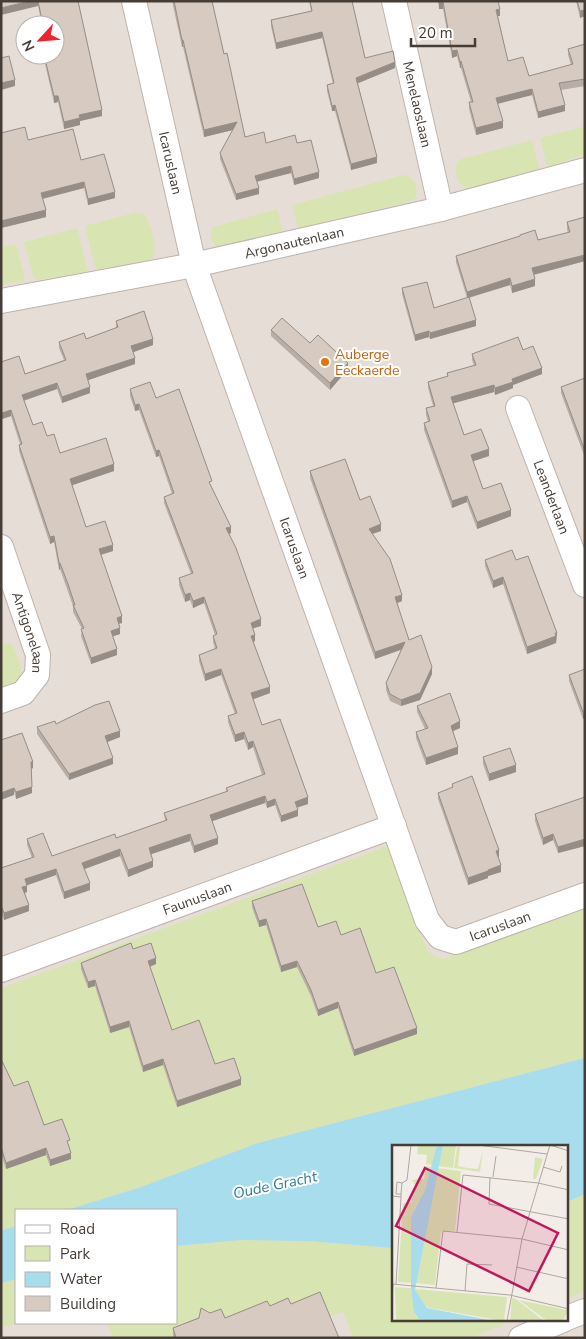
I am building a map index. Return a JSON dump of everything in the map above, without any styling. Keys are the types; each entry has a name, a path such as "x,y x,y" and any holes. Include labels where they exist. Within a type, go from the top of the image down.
{"street":[{"name":"Icaruslaan","path":"134,1 194,265 427,920 440,937 456,942 585,895"},
{"name":"Menelaoslaan","path":"394,1 441,209"},
{"name":"Argonautenlaan","path":"1,301 194,265 441,209 585,170"},
{"name":"Leanderlaan","path":"518,408 585,585"},
{"name":"Antigonelaan","path":"1,547 38,655 37,675 28,687 23,693 1,701"},
{"name":"Faunuslaan","path":"1,970 394,826"},
{"path":"568,1318 585,1311"},
{"path":"523,1337 558,1322"}],"shaded area":[{"path":"1,1 585,1 585,1338 1,1338"}],"green space":[{"path":"585,126 585,154 548,167 540,138"},
{"path":"532,140 539,168 538,171 468,188 462,186 456,176 456,165 461,159"},
{"path":"403,175 413,180 415,184 417,191 415,199 298,228 292,205"},
{"path":"277,209 283,233 222,247 216,246 212,239 213,227"},
{"path":"137,212 144,214 149,223 154,241 154,257 148,261 98,270 95,266 85,226"},
{"path":"77,228 87,268 86,272 37,280 33,276 24,242"},
{"path":"16,244 25,278 24,281 1,285 1,247"},
{"path":"10,643 18,658 21,674 17,680 1,687 1,644"},
{"path":"387,846 427,950 434,956 444,959 585,909 585,1058 258,1143 141,1187 70,1209 15,1209 15,1226 1,1231 1,988"},
{"path":"585,1194 585,1291 568,1299 568,1202"},
{"path":"242,1240 308,1241 392,1248 392,1322 509,1322 471,1338 353,1338 343,1312 326,1318 233,1336 225,1317 174,1338 114,1338 107,1324 178,1324 178,1246"},
{"path":"15,1279 15,1324 1,1328 1,1283"}],"water":[{"name":"Oude Gracht","path":"585,1058 585,1194 568,1202 568,1145 392,1145 392,1248 308,1241 242,1240 178,1246 178,1209 70,1209 141,1187 258,1143"},
{"path":"15,1226 15,1279 1,1283 1,1231"}],"building":[{"path":"1,1 30,1 1,8"},
{"path":"38,1 78,1 102,110 79,115 80,118 64,122 58,96 54,96 46,65 65,65 65,15 41,15"},
{"path":"174,1 212,1 224,54 227,53 245,137 264,132 266,143 295,135 297,143 311,140 319,172 294,179 291,166 272,171 255,176 259,188 236,194 220,153 237,122 204,130"},
{"path":"310,1 352,1 365,58 393,51 395,62 356,78 377,157 351,164 335,105 332,106 327,85 334,83 322,32 276,43 271,20 312,11"},
{"path":"439,1 498,1 500,9 496,10 508,61 523,57 529,76 573,64 568,49 585,44 585,79 559,83 565,105 538,112 532,89 496,98 503,121 476,128 469,102 473,102 457,50 452,51 443,2 439,3"},
{"path":"577,1 585,1 585,10 580,11"},
{"path":"9,56 15,80 1,83 1,58"},
{"path":"25,127 28,140 73,129 81,160 104,154 115,192 88,199 84,182 41,193 46,210 1,221 1,133"},
{"path":"585,217 585,255 532,268 535,279 512,286 510,278 467,292 456,256 535,230 538,240 570,232 567,222"},
{"path":"427,282 434,308 469,297 476,320 430,333 429,331 415,335 402,288"},
{"path":"144,311 153,339 131,346 135,358 86,374 90,387 62,397 57,383 22,395 33,425 42,422 47,436 54,434 60,453 106,438 114,464 70,479 86,527 105,521 113,545 99,549 122,616 117,618 120,628 111,631 117,649 91,658 81,629 84,628 73,605 75,605 59,563 54,536 50,537 19,445 22,444 11,410 2,413 1,411 1,362 19,356 25,374 66,360 59,342 84,333 86,339 118,327 116,321"},
{"path":"282,318 310,343 318,335 348,363 330,383 271,330"},
{"path":"518,337 523,350 533,346 542,368 512,379 513,382 495,388 494,385 451,397 464,435 481,429 489,449 471,455 483,489 501,483 511,510 477,522 467,496 452,501 424,423 430,421 426,408 435,406 428,382 448,376 447,373 476,365 472,354"},
{"path":"585,378 585,451 561,387"},
{"path":"150,382 156,398 179,389 212,481 209,482 231,527 226,528 236,548 261,619 251,623 255,635 251,636 270,687 251,693 262,725 280,719 308,797 295,802 298,810 281,816 275,799 267,802 265,796 210,815 218,838 194,846 190,834 149,848 153,861 128,870 120,849 82,863 90,883 64,892 56,869 25,879 27,886 22,887 29,905 4,913 1,905 1,868 34,857 27,839 43,833 52,856 115,834 116,838 167,820 164,813 228,791 226,788 265,774 253,741 248,743 244,732 235,735 228,716 237,713 221,669 205,674 199,655 217,648 213,636 217,634 204,597 193,601 190,593 185,595 179,578 193,573 164,497 174,493 159,450 156,451 139,404 135,405 130,389"},
{"path":"345,459 360,500 370,496 381,524 369,529 390,559 402,595 395,597 409,640 421,635 432,667 420,693 401,700 390,694 386,683 405,642 375,652 310,471"},
{"path":"512,550 516,560 528,556 557,633 555,633 556,636 527,647 503,577 493,581 485,560"},
{"path":"585,669 585,712 583,712 569,675"},
{"path":"450,693 460,721 451,726 458,747 426,758 416,732 428,728 417,706"},
{"path":"109,701 120,731 105,736 113,758 69,774 37,727 55,721 56,724 95,705"},
{"path":"22,733 33,762 31,762 32,787 16,792 14,788 1,793 1,740"},
{"path":"510,748 516,765 489,774 483,757"},
{"path":"472,776 499,850 496,851 501,865 468,878 438,793 453,787 452,784"},
{"path":"585,797 585,839 558,847 553,834 543,838 535,814"},
{"path":"302,884 318,927 336,921 341,935 360,928 376,973 394,967 417,1028 354,1050 338,1002 318,1010 297,961 281,966 266,919 259,921 252,901"},
{"path":"131,943 133,949 151,943 156,958 148,961 172,1030 199,1020 215,1064 234,1058 241,1079 177,1101 163,1059 143,1066 129,1021 110,1027 95,980 88,982 81,963"},
{"path":"1,1059 14,1086 28,1081 44,1125 62,1119 70,1140 67,1141 71,1153 50,1160 46,1148 6,1163 1,1147"},
{"path":"320,1292 339,1338 176,1338 173,1328 199,1318 201,1308 210,1313 221,1309 225,1318 267,1301 270,1306 288,1298 291,1304"}],"place":[{"name":"Auberge Eeckaerde","path":"325,362"}]}
